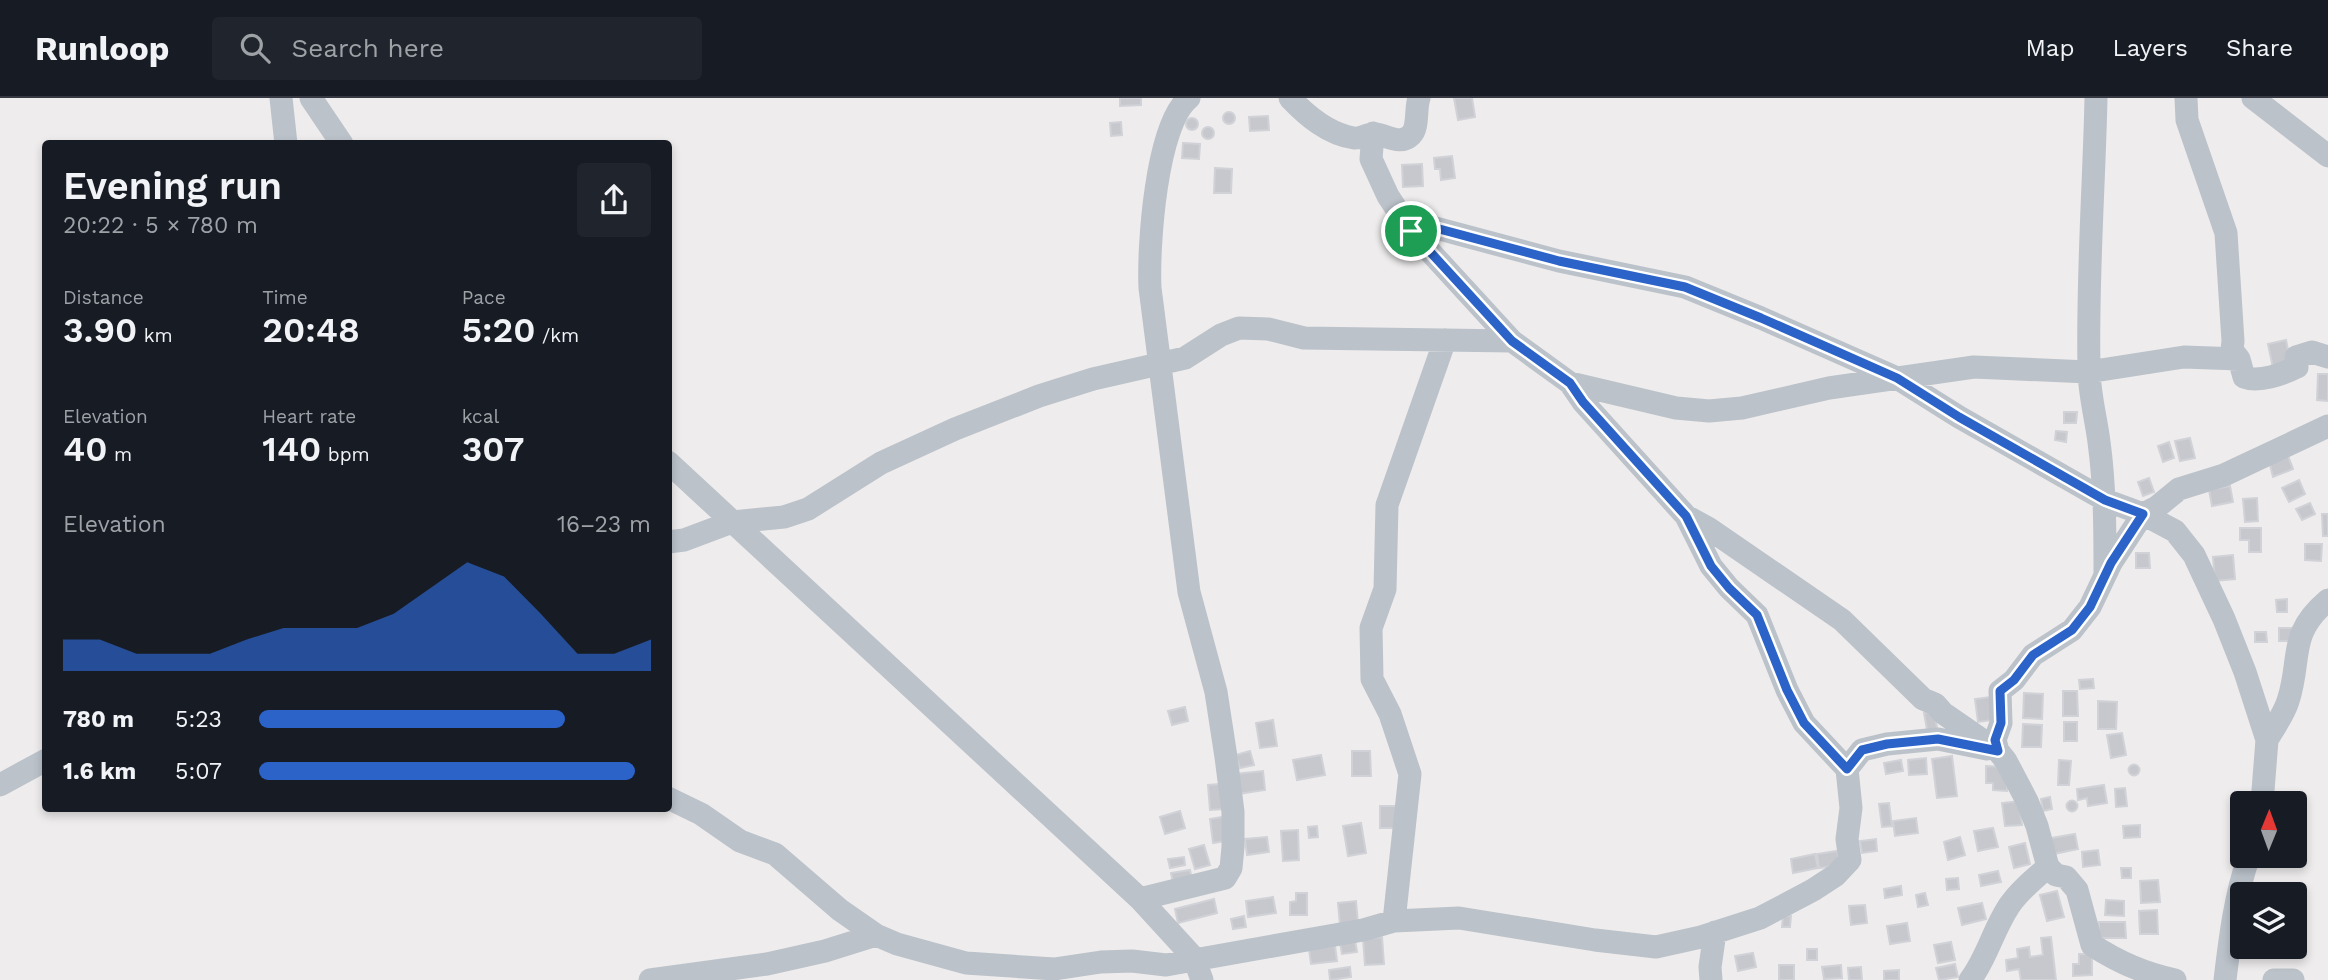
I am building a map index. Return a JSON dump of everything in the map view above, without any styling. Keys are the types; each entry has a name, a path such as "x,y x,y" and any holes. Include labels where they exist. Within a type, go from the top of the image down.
{"street":[{"path":"281,98 286,140"},
{"path":"311,98 339,140"},
{"path":"1290,98 1309,118 1344,135 1357,139 1373,134 1398,141 1410,136 1415,128 1419,98"},
{"path":"2096,98 2088,372 2105,500 2105,575"},
{"path":"2186,98 2187,120 2226,233 2234,341 2232,350 2239,359 2244,377 2251,380 2290,371 2297,367 2296,357 2312,352 2328,357"},
{"path":"2253,98 2328,156"},
{"path":"1140,899 1225,878 1231,868 1233,847 1233,812 1226,757 1216,692 1189,592 1150,288 1152,215 1168,134 1176,112 1185,99"},
{"path":"672,800 701,814 740,841 775,854 831,903 876,934 897,944 966,963 1003,966 1054,969 1101,962 1132,961 1198,969 1394,921 1459,918 1656,947 1760,918 1836,875 1850,860 1847,839 1851,808 1847,769 1804,723 1787,690 1757,615 1711,566 1686,516 1583,402 1570,383 1512,341 1411,231 1388,196 1371,159 1373,134"},
{"path":"1402,219 1559,261 1685,287 1897,378 1959,417 2105,500 2143,514 2175,531 2194,555 2245,672 2267,740 2263,791"},
{"path":"672,542 684,540 732,522 784,517 808,509 881,463 955,429 1039,396 1104,376 1185,358 1221,335 1240,328 1268,329 1304,338 1512,341"},
{"path":"1394,921 1410,774 1390,714 1372,679 1371,628 1385,589 1387,505 1445,340"},
{"path":"1570,383 1676,408 1709,411 1742,408 1829,388 1974,367 2088,372 2184,357 2239,359"},
{"path":"1998,751 1995,740 2001,723 2000,691 2014,680 2033,655 2072,630 2090,607 2105,575 2143,514 2157,507 2179,489 2224,475 2322,433"},
{"path":"672,466 1140,899 1198,969"},
{"path":"1686,516 1709,528 1842,620 1923,699 1935,704 1943,713 1998,751 2027,801 2048,867 2056,875 2066,877 2077,890 2092,945 2112,958 2150,975 2175,980"},
{"path":"2267,740 2288,702 2298,642 2309,620 2328,600"},
{"path":"1847,769 1862,750 1887,744 1938,739 1998,751"},
{"path":"0,785 42,762"},
{"path":"1970,980 1981,966 2008,907 2026,886 2048,867"},
{"path":"2225,980 2235,910 2245,868"},
{"path":"1711,980 1715,932"},
{"path":"650,980 767,964 825,951 876,934"},
{"path":"2274,980 2293,980"}],"building":[{"path":"1120,98 1141,98 1141,105 1120,106"},
{"path":"1454,98 1472,98 1475,117 1458,120"},
{"path":"1229,112 1235,118 1229,124 1223,118"},
{"path":"1268,116 1269,130 1250,131 1249,117"},
{"path":"1192,118 1198,124 1192,130 1186,124"},
{"path":"1121,122 1122,135 1111,136 1110,123"},
{"path":"1208,127 1214,133 1208,139 1202,133"},
{"path":"1183,143 1200,144 1199,159 1182,158"},
{"path":"1452,156 1455,178 1441,180 1440,169 1435,169 1434,158"},
{"path":"1422,164 1423,186 1403,187 1402,165"},
{"path":"1215,168 1232,169 1231,193 1214,193"},
{"path":"2286,340 2291,365 2273,368 2268,344"},
{"path":"2318,374 2328,374 2328,401 2317,400"},
{"path":"2064,412 2077,412 2076,423 2064,423"},
{"path":"2056,431 2067,432 2066,442 2055,440"},
{"path":"2190,438 2195,458 2180,461 2175,441"},
{"path":"2169,442 2174,458 2163,462 2158,446"},
{"path":"2287,453 2293,469 2273,477 2269,461"},
{"path":"2149,478 2154,492 2143,496 2138,482"},
{"path":"2299,480 2305,494 2289,502 2282,488"},
{"path":"2230,486 2233,502 2212,506 2209,490"},
{"path":"2257,498 2258,521 2245,522 2243,499"},
{"path":"2310,503 2315,514 2302,520 2296,509"},
{"path":"2322,514 2328,514 2328,536 2323,536"},
{"path":"2240,528 2261,528 2261,552 2249,552 2249,540 2240,540"},
{"path":"2305,544 2322,544 2321,561 2305,560"},
{"path":"2136,553 2149,553 2150,568 2136,568"},
{"path":"2233,555 2235,579 2215,581 2213,557"},
{"path":"2287,599 2287,612 2277,612 2276,600"},
{"path":"2279,628 2292,628 2292,641 2279,641"},
{"path":"2255,632 2266,632 2267,642 2255,642"},
{"path":"2093,679 2094,688 2080,689 2079,680"},
{"path":"2063,691 2077,691 2078,716 2063,716"},
{"path":"2024,693 2043,694 2042,719 2023,718"},
{"path":"1990,697 1993,720 1978,722 1975,699"},
{"path":"2098,701 2117,702 2116,729 2098,729"},
{"path":"1185,707 1188,721 1172,725 1168,711"},
{"path":"1934,711 1938,733 1928,735 1924,713"},
{"path":"1273,720 1277,746 1260,748 1256,723"},
{"path":"2064,722 2077,722 2077,741 2064,741"},
{"path":"2023,724 2042,725 2041,747 2022,747"},
{"path":"2122,733 2126,755 2111,758 2107,735"},
{"path":"1250,751 1254,765 1240,768 1236,755"},
{"path":"1352,751 1370,751 1371,776 1352,776"},
{"path":"1321,755 1325,775 1297,780 1293,760"},
{"path":"1952,756 1957,796 1937,798 1932,759"},
{"path":"1926,758 1927,774 1909,775 1908,760"},
{"path":"1901,760 1903,771 1886,774 1884,763"},
{"path":"2059,760 2071,761 2069,785 2058,785"},
{"path":"2134,765 2138,766 2138,774 2134,775 2130,774 2129,770 2130,766"},
{"path":"1986,766 2007,767 2007,791 1993,790 1993,783 1986,783"},
{"path":"1263,771 1265,790 1238,794 1235,774"},
{"path":"1220,784 1223,809 1210,810 1208,785"},
{"path":"2104,785 2107,803 2088,806 2087,798 2078,800 2077,789"},
{"path":"2125,788 2127,806 2116,807 2115,789"},
{"path":"2050,797 2052,809 2043,811 2041,799"},
{"path":"2072,800 2078,806 2072,812 2066,806"},
{"path":"2019,801 2022,825 2005,826 2002,803"},
{"path":"1889,803 1892,826 1882,827 1879,804"},
{"path":"1380,806 1396,806 1396,828 1380,828"},
{"path":"1180,811 1185,828 1165,834 1160,817"},
{"path":"1228,816 1231,840 1213,843 1210,819"},
{"path":"1916,818 1918,833 1895,836 1893,821"},
{"path":"1361,823 1366,853 1348,856 1343,826"},
{"path":"2140,825 2140,837 2124,838 2123,826"},
{"path":"1317,826 1318,837 1309,838 1308,827"},
{"path":"1993,828 1998,847 1978,851 1974,831"},
{"path":"1298,830 1299,860 1283,861 1281,831"},
{"path":"2075,834 2078,849 2054,854 2051,838"},
{"path":"1267,837 1269,852 1247,855 1245,839"},
{"path":"1960,837 1965,855 1948,860 1944,842"},
{"path":"1876,839 1877,851 1862,853 1860,841"},
{"path":"2025,843 2030,864 2014,868 2009,847"},
{"path":"1204,845 1210,865 1195,869 1189,849"},
{"path":"2098,850 2100,865 2083,867 2082,852"},
{"path":"1837,851 1840,865 1819,868 1817,854"},
{"path":"1815,854 1818,868 1793,873 1791,859"},
{"path":"1184,857 1185,865 1170,868 1168,859"},
{"path":"2121,868 2131,868 2131,878 2122,878"},
{"path":"1190,870 1192,880 1173,883 1171,873"},
{"path":"1998,871 2001,882 1981,886 1979,875"},
{"path":"1958,878 1959,889 1947,890 1946,879"},
{"path":"2158,880 2160,902 2141,903 2140,881"},
{"path":"1901,886 1902,895 1885,898 1884,889"},
{"path":"2057,891 2064,917 2047,921 2040,895"},
{"path":"1296,893 1307,893 1307,915 1290,915 1290,902 1296,901"},
{"path":"1925,893 1928,905 1918,907 1916,895"},
{"path":"1273,897 1276,913 1248,917 1246,901"},
{"path":"1214,899 1217,913 1178,923 1175,909"},
{"path":"2106,900 2124,901 2124,916 2105,915"},
{"path":"1356,901 1358,923 1340,925 1338,903"},
{"path":"1982,903 1986,919 1962,925 1958,908"},
{"path":"1865,905 1867,923 1851,925 1849,906"},
{"path":"2157,910 2158,934 2140,934 2139,911"},
{"path":"1244,916 1246,927 1233,929 1231,919"},
{"path":"1783,916 1791,916 1790,927 1782,927"},
{"path":"2099,922 2125,922 2126,938 2099,938"},
{"path":"1907,923 1910,941 1890,944 1887,926"},
{"path":"1382,937 1384,964 1365,965 1363,939"},
{"path":"2051,937 2056,980 2021,980 2019,969 2007,971 2006,960 2018,958 2017,949 2029,947 2030,957 2043,955 2041,938"},
{"path":"1355,940 1357,952 1342,954 1340,943"},
{"path":"1951,942 1955,960 1938,963 1934,945"},
{"path":"1335,946 1337,961 1311,964 1309,949"},
{"path":"1807,949 1817,949 1817,960 1807,960"},
{"path":"1753,953 1756,967 1738,971 1735,956"},
{"path":"2079,954 2092,954 2092,975 2073,976 2073,964 2079,964"},
{"path":"1955,964 1958,977 1939,980 1936,968"},
{"path":"1779,965 1794,965 1794,980 1779,980"},
{"path":"1841,965 1842,978 1824,979 1822,967"},
{"path":"1350,967 1351,977 1330,980 1329,970"},
{"path":"1861,967 1862,980 1849,980 1848,968"},
{"path":"1899,970 1899,980 1884,980 1884,971"}],"route":[{"path":"1402,219 1559,261 1685,287 1897,378 1959,417 2105,500 2143,514 2111,563 2090,607 2072,630 2033,655 2014,680 2000,691 2001,723 1995,740 1998,751 1938,739 1887,744 1862,750 1847,769 1804,723 1787,690 1757,615 1711,566 1686,516 1583,402 1570,383 1512,341 1411,231 1402,219"}]}
